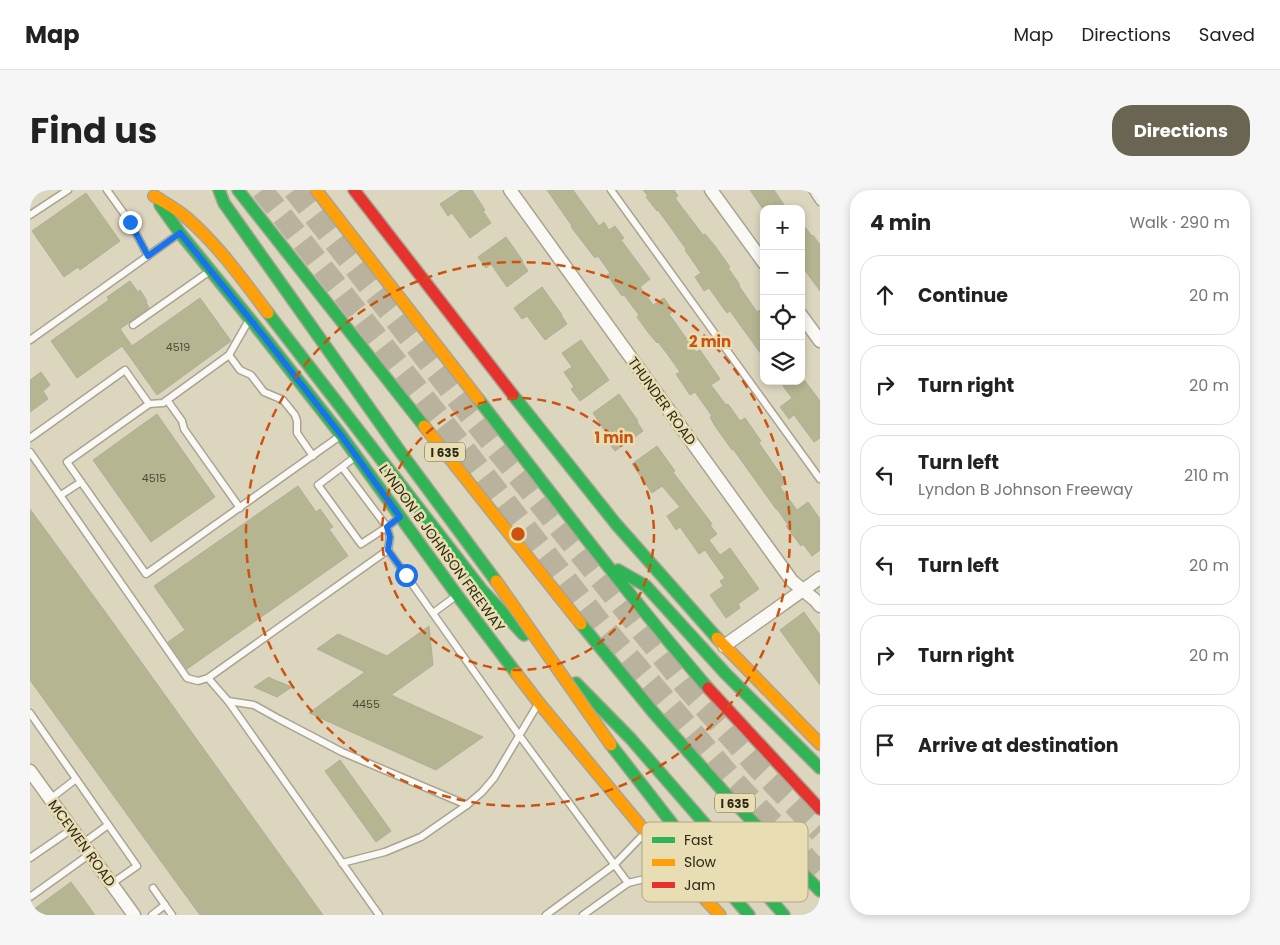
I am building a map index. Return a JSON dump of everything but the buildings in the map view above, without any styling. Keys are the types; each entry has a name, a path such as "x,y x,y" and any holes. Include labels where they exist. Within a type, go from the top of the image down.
{"main road":[{"path":"219,190 224,202 399,450 496,581 611,745 670,822"},
{"name":"I 635","path":"238,190 647,705 753,822"},
{"path":"316,190 549,491 672,646 722,704 820,809"},
{"path":"354,190 553,447 724,646 820,744"},
{"path":"151,193 185,216 208,238 235,270 482,590 518,629 609,715 702,822"},
{"name":"LYNDON B JOHNSON FREEWAY","path":"151,193 180,233 341,435 457,595 539,703 642,826"},
{"path":"606,563 646,586 725,673 820,768"},
{"name":"I 635","path":"808,879 820,891"},
{"name":"LYNDON B JOHNSON FREEWAY","path":"708,902 720,915"},
{"path":"737,902 749,915"},
{"path":"772,902 784,915"}],"street":[{"name":"THUNDER ROAD","path":"510,190 792,581 816,600 820,606"},
{"path":"711,190 760,257"},
{"path":"805,321 820,342"},
{"path":"724,646 820,578"},
{"name":"MCEWEN ROAD","path":"30,771 134,915"}],"lane":[{"path":"30,215 68,190"},
{"path":"106,190 130,222 148,256"},
{"path":"611,190 820,479"},
{"path":"812,190 820,202"},
{"path":"30,340 180,233"},
{"path":"133,325 210,270"},
{"path":"250,319 229,355 163,403 149,404 67,462 146,574 341,435"},
{"path":"229,355 240,370 251,375 264,392 283,400 295,415 297,433 314,456"},
{"path":"30,438 125,370 149,404"},
{"path":"167,400 182,421 184,429 240,508"},
{"path":"30,452 187,678 198,681 208,678 388,550"},
{"path":"356,456 318,485 361,544 400,517"},
{"path":"342,467 387,527 390,537 388,550 519,735 628,883"},
{"path":"61,495 81,482"},
{"path":"433,613 457,595"},
{"path":"208,678 228,701 379,915"},
{"path":"228,701 254,705 342,752 467,805"},
{"path":"342,863 385,852 421,836 467,805 494,778 539,703"},
{"path":"30,713 137,866 111,884"},
{"path":"50,799 76,779"},
{"path":"30,897 86,849 108,825"},
{"path":"30,858 72,829"},
{"path":"546,915 614,865 642,835"},
{"path":"583,915 628,883 642,880"},
{"path":"153,888 172,915"},
{"path":"152,915 165,906"}],"path":[{"path":"314,456 328,477"}],"tunnel":[{"path":"262,190 601,624 735,782 772,822"},
{"path":"294,190 490,441 688,689 758,768 820,832"},
{"path":"808,860 820,873"}],"traffic: fast":[{"path":"219,190 224,203 399,450 496,581"},
{"path":"238,190 424,426"},
{"path":"160,205 180,233 341,435 516,673"},
{"path":"268,313 482,590 524,635"},
{"path":"513,395 616,524 717,638"},
{"path":"479,400 620,582 708,688"},
{"path":"618,570 646,586 725,673 820,768"},
{"path":"581,624 653,712 753,822"},
{"path":"576,683 631,739 703,822"},
{"path":"611,745 671,822"},
{"path":"808,879 820,891"},
{"path":"738,902 749,915"},
{"path":"773,902 784,915"}],"traffic: slow":[{"path":"316,190 479,400"},
{"path":"154,196 175,209 198,228 230,263 268,313"},
{"path":"424,426 581,624"},
{"path":"496,581 611,745"},
{"path":"717,638 820,744"},
{"path":"516,673 642,828"},
{"path":"708,902 720,915"}],"traffic: jam":[{"path":"354,190 513,395"},
{"path":"708,688 820,809"}],"route":[{"path":"130,222 148,256 180,233 341,435 400,517 387,527 390,537 388,550 406,575"}]}
